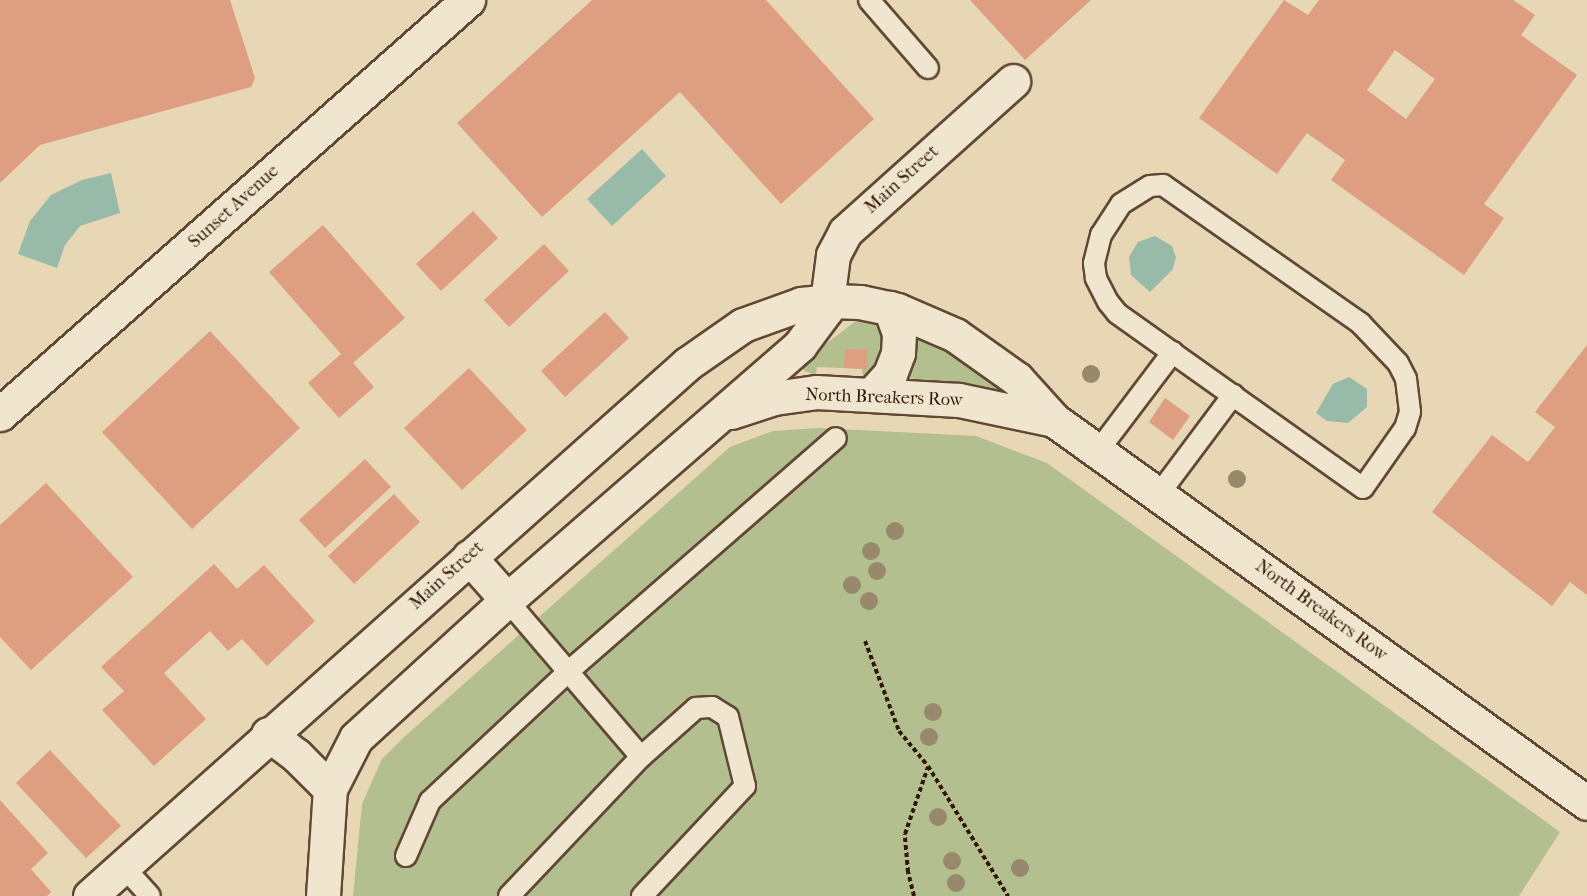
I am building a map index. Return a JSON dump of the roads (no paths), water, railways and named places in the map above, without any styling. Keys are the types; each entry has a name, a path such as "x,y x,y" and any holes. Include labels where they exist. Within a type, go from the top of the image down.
{"street":[{"name":"Sunset Avenue","path":"0,414 468,0"},
{"name":"Main Street","path":"330,789 345,756 372,721 602,516 800,345 818,323 829,300 833,255 844,232 1013,81"},
{"name":"Main Street","path":"90,896 268,734 705,349 763,317 801,304 829,300"},
{"name":"North Breakers Row","path":"829,300 890,308 935,323 974,347 1017,379 1054,420 1587,802"},
{"path":"872,394 884,383 898,353 899,333 890,308"},
{"name":"North Breakers Row","path":"715,419 753,404 794,395 872,394 958,399 1054,420"},
{"path":"469,557 507,600"},
{"path":"268,734 296,755 330,789 322,896"}],"lane":[{"path":"869,0 928,68"},
{"path":"1163,185 1177,193 1376,336 1406,379 1410,412 1405,428 1363,488 1173,352 1117,313 1096,278 1095,249 1104,228 1121,204 1150,186 1163,185"},
{"path":"1098,451 1173,352"},
{"path":"1159,494 1233,395"},
{"path":"406,856 430,801 569,671 836,438"},
{"path":"507,600 641,757"},
{"path":"509,896 641,757 696,708 712,707 728,717 745,786 642,896"},
{"path":"123,866 150,896"}]}
